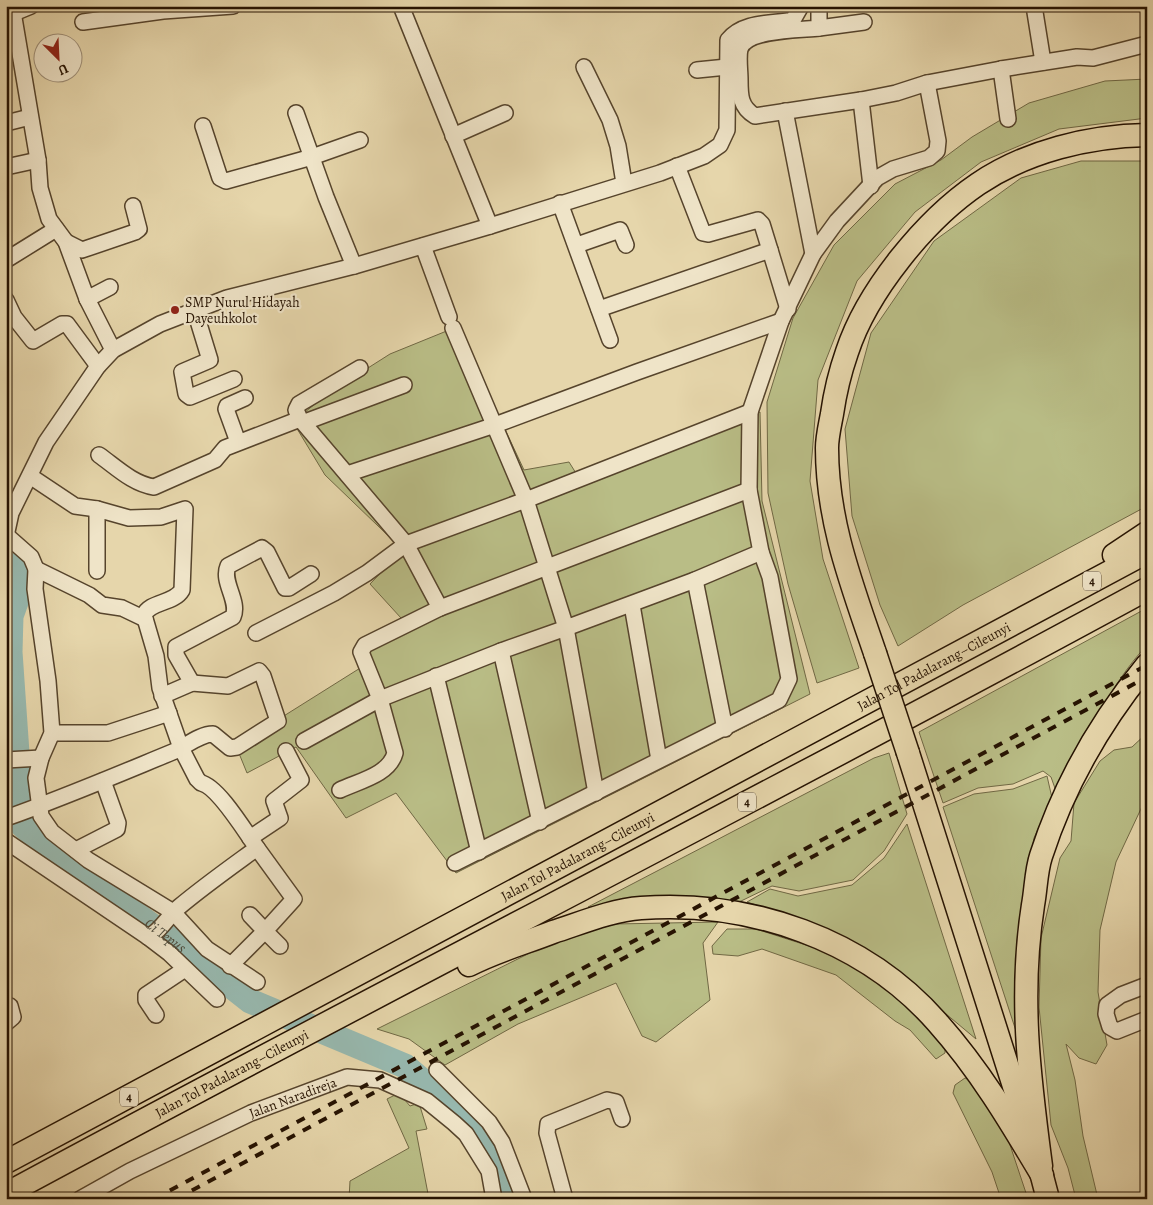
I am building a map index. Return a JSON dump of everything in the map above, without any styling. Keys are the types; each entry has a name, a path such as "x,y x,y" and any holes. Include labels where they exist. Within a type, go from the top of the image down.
{"highway":[{"path":"1048,1199 1042,1174 908,753 840,551 828,491 827,446 836,389 847,350 869,305 898,263 934,221 978,184 1026,159 1065,145 1119,135 1147,135"},
{"path":"1037,609 1147,533"},
{"name":"Jalan Tol Padalarang–Cileunyi","path":"6,1162 1037,609 1147,552"},
{"name":"Jalan Tol Padalarang–Cileunyi","path":"6,1194 111,1137 268,1062 352,1018 1147,589"},
{"path":"1042,1174 1028,1070 1025,999 1029,934 1040,858 1078,766 1108,716 1147,665"},
{"path":"352,1018 493,952 588,920 639,908 695,908 742,912 816,935 871,964 893,981 937,1021 992,1091 1042,1174"}],"street":[{"path":"83,22 143,10 233,6"},
{"path":"401,6 490,226"},
{"path":"257,982 230,966 207,949 171,914 52,832 37,807 36,778 38,758 52,733 48,681 36,596 36,569 32,557 6,536 12,514 46,442 98,366 113,350 160,324 235,296 354,266 490,226 704,156 720,145 727,130 727,67 722,40 738,31 760,24 793,20 801,6"},
{"path":"819,6 819,28"},
{"path":"1034,6 1043,62"},
{"path":"19,9 12,40 30,117 38,160 40,188 49,218 66,242 87,298 113,350"},
{"path":"864,22 758,34 748,38 740,49 740,99 749,112 755,116 861,100 896,93 926,83 1043,62 1077,57 1093,58 1147,44"},
{"path":"584,67 610,120 618,146 624,183"},
{"path":"698,70 727,67"},
{"path":"1001,69 1008,119"},
{"path":"455,864 779,700 789,679 770,577 761,552 749,490 750,412 784,315 813,254 837,221 877,178 893,169 929,158 937,150 938,141 926,83"},
{"path":"861,100 871,186"},
{"path":"785,111 813,254"},
{"path":"453,136 505,112"},
{"path":"296,113 354,266"},
{"path":"6,123 30,117"},
{"path":"203,126 220,178 223,180 312,157 360,140"},
{"path":"6,167 38,160"},
{"path":"677,166 701,231 708,234 758,220 762,224 770,250 784,315"},
{"path":"560,203 577,245 610,340"},
{"path":"66,242 87,248 139,229 133,206"},
{"path":"6,260 56,229"},
{"path":"577,245 620,230 626,245"},
{"path":"423,246 451,322 526,500 547,565 566,628 596,793"},
{"path":"599,309 770,250"},
{"path":"87,298 110,287"},
{"path":"6,300 14,317 34,341 62,324 67,324 98,366"},
{"path":"195,311 210,360 182,372 186,394 190,396 234,379"},
{"path":"347,474 495,425 784,315"},
{"path":"360,368 299,404 296,410 302,421 406,544 440,608"},
{"path":"99,455 131,478 146,486 154,487 215,460 223,449 238,442 404,384"},
{"path":"238,442 226,409 228,406 245,398"},
{"path":"256,633 334,593 367,573 406,544 526,500 750,412"},
{"path":"30,476 75,506 97,509 129,518 161,517 186,509 182,590 176,597 146,611 145,619 156,656 162,696 181,748 198,779 201,783 207,784 254,843 294,899 230,966"},
{"path":"340,790 386,769 393,760 395,753 380,699 361,652 362,648 440,608 547,565 749,490"},
{"path":"97,509 97,571"},
{"path":"192,683 175,650 183,642 233,617 235,608 227,574 228,566 262,548 267,552 285,588 289,588 311,574"},
{"path":"304,741 380,699 502,651 632,605 761,552"},
{"path":"36,569 90,595 102,605 122,608 145,619"},
{"path":"695,580 725,728"},
{"path":"632,605 658,760"},
{"path":"502,651 540,822"},
{"path":"9,817 181,748 210,733 226,747 237,746 278,721 263,676 259,671 228,686 192,683 162,696"},
{"path":"436,676 479,852"},
{"path":"52,733 108,733 169,713"},
{"path":"151,935 171,914 278,820 280,816 274,801 300,780 286,752"},
{"path":"6,760 38,758"},
{"path":"76,850 117,829 118,823 103,780"},
{"path":"6,841 151,935 216,999"},
{"path":"250,916 280,946"},
{"path":"156,1015 146,1000 146,995 186,969"},
{"path":"1147,985 1121,995 1107,1005 1106,1014 1110,1027 1117,1031 1147,1019"},
{"path":"6,1023 13,1017 10,1006"},
{"path":"437,1070 489,1122 502,1142 524,1199"},
{"name":"Jalan Naradireja","path":"80,1199 130,1171 251,1113 347,1077 380,1080 427,1101 454,1123 466,1134 489,1171 494,1199"},
{"path":"565,1199 547,1132 548,1124 607,1100 616,1102 622,1119"}],"green space":[{"path":"1147,79 1147,118 1059,129 981,162 915,212 857,281 818,380 810,481 823,559 859,668 817,683 788,584 768,493 767,402 793,318 834,245 895,184 941,160 972,137 1029,103 1105,81"},
{"path":"1081,161 1147,161 1147,506 963,605 898,646 880,605 852,516 845,429 871,333 934,241 1021,178"},
{"path":"454,328 473,361 524,470 569,462 579,478 760,412 762,501 810,694 456,873 396,793 346,818 296,747 247,773 236,746 365,665 355,647 401,618 370,584 403,550 325,475 293,422 327,394 390,354"},
{"path":"1147,608 1147,645 1133,661 1108,697 1057,794 1051,777 1043,771 1013,784 978,788 943,803 919,732"},
{"path":"1147,733 1147,796 1116,862 1100,930 1098,992 1107,1045 1096,1064 1079,1058 1066,1044 1075,1080 1083,1136 1098,1199 1076,1199 1068,1168 1051,1125 1039,1007 1041,938 1060,858 1071,841 1074,803 1100,761 1114,750 1132,747"},
{"path":"889,753 907,814 884,851 853,880 799,891 772,886 739,902 674,898 588,907 874,758"},
{"path":"1047,776 1052,798 1034,838 1019,922 1015,985 1016,1031 943,807 974,794 1013,789"},
{"path":"907,824 976,1039 909,983 787,915 747,902 770,889 798,896 852,885 884,858"},
{"path":"718,922 703,943 710,1000 656,1042 642,1036 616,983 518,1024 445,1065 409,1039 377,1029 554,941 615,924"},
{"path":"727,929 756,929 859,962 945,1042 945,1053 936,1059 910,1030 895,1021 836,975 762,949 738,956 713,954 712,946"},
{"path":"965,1078 980,1085 1007,1136 1028,1199 1001,1199 992,1172 953,1093 955,1085"},
{"path":"399,1093 410,1106 419,1103 427,1129 416,1131 429,1199 349,1199 350,1181 409,1148 387,1099"}],"waterway":[{"name":"Ci Tepus","path":"6,564 14,567 21,588 11,616 10,652 22,825 58,857 180,946 250,1001 405,1066 481,1130 512,1199"}],"railway":[{"path":"154,1199 1147,665"},
{"path":"176,1199 1147,677"}],"place":[{"name":"SMP Nurul Hidayah Dayeuhkolot","path":"175,310"}]}
